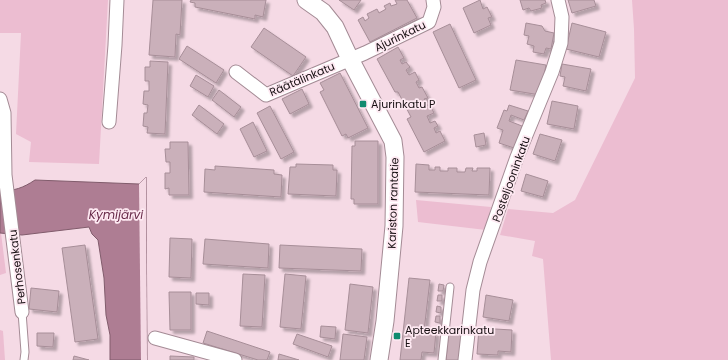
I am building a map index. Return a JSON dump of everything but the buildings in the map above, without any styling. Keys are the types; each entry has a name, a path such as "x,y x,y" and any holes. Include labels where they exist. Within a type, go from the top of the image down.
{"street":[{"path":"109,122 117,0"},
{"name":"Kariston rantatie","path":"306,0 323,12 335,27 393,141 395,157 394,226 380,360"},
{"name":"Ajurinkatu","path":"350,58 365,53 429,22 434,6 433,0"},
{"name":"Posteljooninkatu","path":"465,360 473,290 480,262 517,157 552,72 561,43 562,17 558,0"},
{"name":"Räätälinkatu","path":"236,72 266,95 350,58"},
{"name":"Perhosenkatu","path":"0,99 4,113 5,175 22,312"},
{"path":"155,338 235,360"}],"lane":[{"path":"442,360 450,286"},
{"name":"Perhosenkatu","path":"22,312 24,360"}],"shaded area":[{"path":"0,0 108,0 99,164 29,162 31,142 16,134 21,33 0,33"},
{"path":"632,0 728,0 728,360 551,360 543,259 532,256 535,241 500,235 508,209 553,213 575,200 635,78"},
{"path":"416,200 491,207 486,230 418,222"},
{"path":"0,233 6,273 0,275"},
{"path":"0,330 3,331 5,360 0,360"}],"water":[{"name":"Kymijärvi","path":"146,177 147,360 110,360 110,335 106,315 104,278 98,240 92,234 89,227 22,235 0,233 0,191 18,188 35,180 139,184"}],"pier":[{"path":"146,177 147,360 141,360 139,184"}],"place":[{"name":"Ajurinkatu P","path":"363,104"},
{"name":"Apteekkarinkatu E","path":"397,336"}]}
